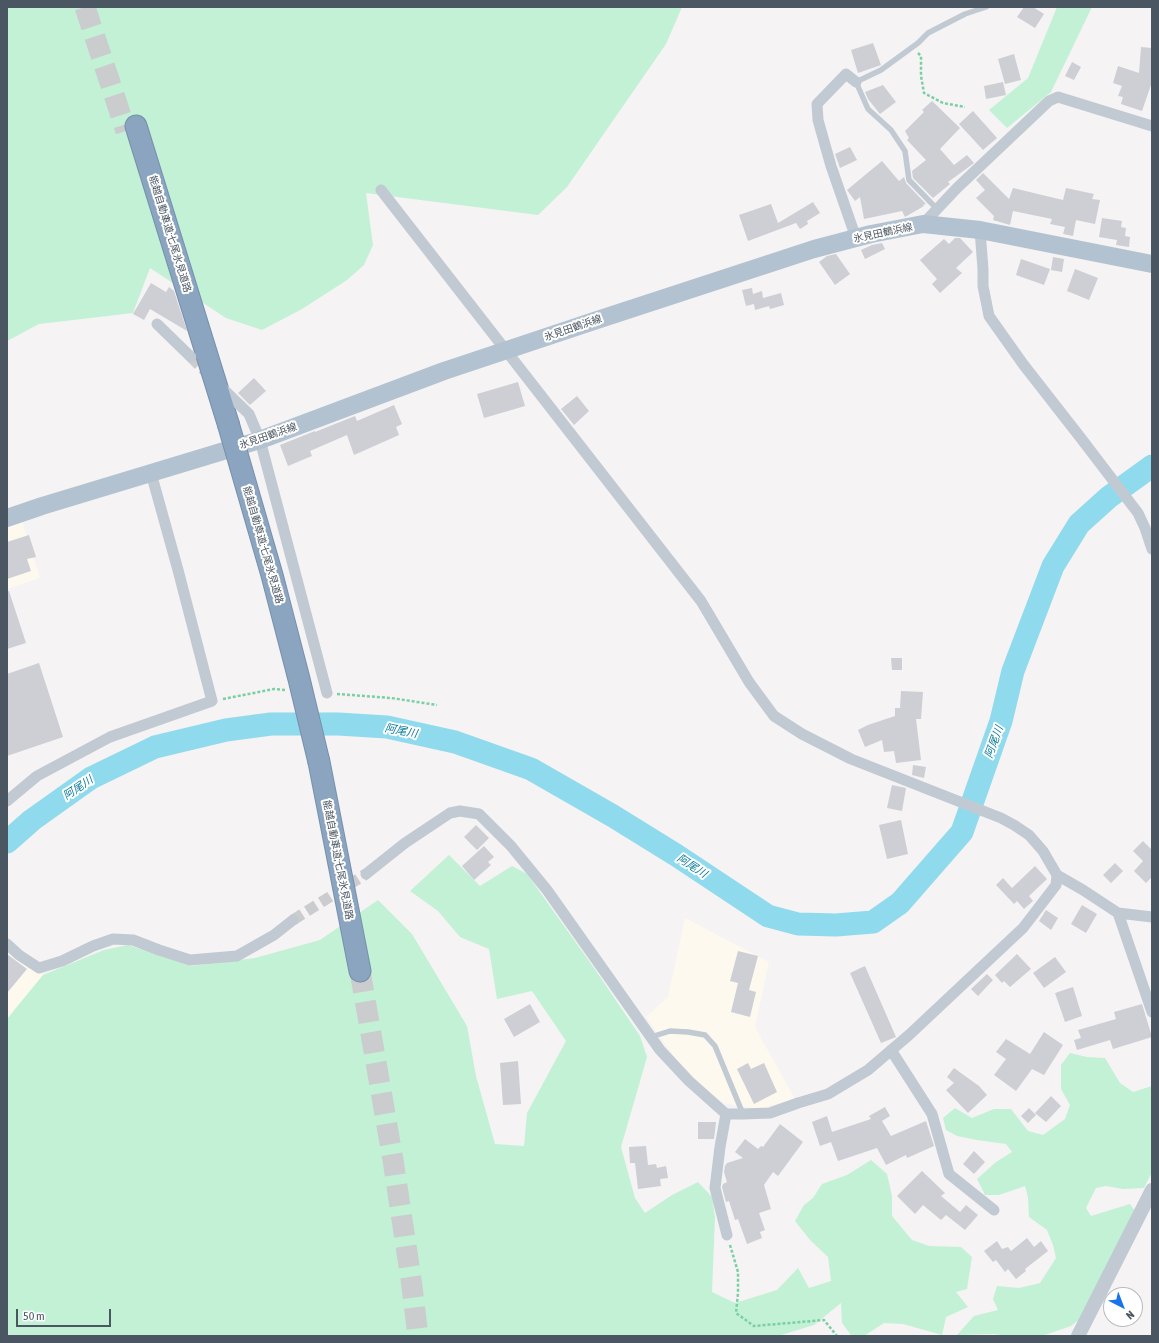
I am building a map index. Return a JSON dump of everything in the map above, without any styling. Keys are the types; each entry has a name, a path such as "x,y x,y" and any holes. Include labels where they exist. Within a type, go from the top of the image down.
{"highway":[{"name":"能越自動車道;七尾氷見道路","path":"131,128 224,425 314,763 325,830 355,972"}],"main road":[{"name":"氷見田鶴浜線","path":"7,518 260,440 444,371 594,321 814,250 856,238 923,224 980,230 1152,264"}],"street":[{"path":"856,82 846,74 817,104 818,120 831,166 856,238"},
{"path":"923,224 962,184 1049,101 1058,97 1152,126"},
{"path":"381,190 701,601 749,682 774,716 802,734 852,759 1001,818 1029,835 1043,852 1058,875 1118,913 1152,916"},
{"path":"980,230 983,286 989,316 1022,364 1138,513 1146,528 1152,549"},
{"path":"157,324 191,357"},
{"path":"221,387 249,414 260,440 327,693"},
{"path":"7,801 37,776 110,737 212,701 151,473"},
{"path":"366,874 450,813 460,811 479,814 511,846 547,890 660,1050 688,1082 726,1114 770,1113 828,1094 868,1070 909,1035 1024,928 1056,885 1058,875"},
{"path":"1118,913 1149,991 1152,1012"},
{"path":"7,944 39,968 62,961 93,946 113,939 133,940 190,960 237,956 274,935 293,920"},
{"path":"891,1050 932,1114 949,1174 994,1210"},
{"path":"726,1114 715,1188 728,1235"},
{"path":"1078,1336 1152,1190"}],"lane":[{"path":"938,209 909,180 905,151 891,130 868,109 856,82 881,70 928,33 965,14 986,7"},
{"path":"650,1037 670,1031 705,1035 716,1046 724,1070 743,1114"}],"path":[{"path":"912,47 921,56 921,76 924,93 943,103 965,107"},
{"path":"728,1235 738,1272 736,1313 754,1326 824,1320 837,1336"}],"shaded area":[{"path":"22,521 40,578 7,589 7,526"},
{"path":"685,918 769,962 755,1027 795,1099 758,1109 723,1103 683,1069 646,1017 668,997"},
{"path":"7,949 43,975 7,1019"}],"green space":[{"path":"7,7 682,7 666,44 567,187 538,215 366,193 373,245 364,265 347,280 302,309 262,330 226,318 150,268 133,313 39,324 7,341"},
{"path":"1057,7 1092,7 1051,92 1007,128 989,110 1028,78"},
{"path":"449,855 480,886 512,866 527,874 640,1036 647,1057 621,1147 635,1198 645,1213 672,1195 698,1182 712,1197 715,1217 712,1292 735,1303 777,1290 798,1268 809,1288 831,1281 828,1257 810,1240 795,1221 804,1205 813,1198 822,1184 847,1175 871,1160 887,1174 892,1196 892,1216 912,1240 929,1246 961,1247 972,1257 967,1289 956,1292 968,1307 946,1317 942,1335 903,1324 884,1323 864,1336 851,1335 842,1323 841,1303 814,1325 778,1336 7,1336 7,1019 43,975 104,950 128,945 191,966 255,958 320,940 378,900 412,934 467,1026 476,1076 495,1144 524,1146 527,1113 566,1041 532,991 497,999 489,949 460,937 438,911 410,891"},
{"path":"1070,1053 1087,1057 1105,1058 1120,1083 1133,1092 1152,1086 1152,1172 1144,1188 1123,1189 1106,1186 1096,1188 1086,1208 1091,1216 1130,1204 1135,1211 1084,1316 1071,1326 1042,1336 1008,1336 994,1334 957,1335 974,1316 998,1310 993,1299 997,1286 1019,1288 1040,1283 1056,1258 1047,1230 1029,1217 1028,1197 1025,1186 999,1195 985,1195 977,1179 996,1162 1012,1152 1006,1144 957,1136 946,1130 943,1118 955,1108 972,1118 994,1109 1011,1109 1028,1131 1043,1135 1065,1119 1070,1105 1061,1089 1061,1065"}],"building":[{"path":"1024,7 1033,7 1044,14 1035,28 1017,17"},
{"path":"873,43 881,65 858,73 851,50"},
{"path":"1141,47 1152,48 1152,82 1142,111 1121,104 1123,97 1118,96 1122,86 1113,83 1118,66 1139,73"},
{"path":"1014,54 1021,80 1005,84 998,59"},
{"path":"1072,62 1081,67 1074,80 1065,76"},
{"path":"1003,82 1006,95 986,99 984,86"},
{"path":"883,85 896,102 880,114 868,99 865,92"},
{"path":"932,101 960,128 940,149 954,165 967,155 974,163 948,182 950,184 933,198 913,178 912,171 926,160 907,140 909,138 905,131 924,112 922,110"},
{"path":"973,111 997,138 983,150 959,124"},
{"path":"850,147 857,160 840,168 835,154"},
{"path":"882,161 899,181 904,177 906,183 926,204 923,205 924,206 905,217 902,211 864,219 860,197 855,201 847,190"},
{"path":"983,173 1009,199 1013,188 1063,200 1066,188 1094,194 1092,199 1100,200 1095,224 1076,220 1073,236 1063,234 1065,227 1050,224 1052,219 1013,211 1010,225 993,220 994,216 976,198 985,190 976,180"},
{"path":"813,202 820,213 807,221 808,224 800,229 796,223 748,241 739,215 771,204 778,223"},
{"path":"1102,218 1122,221 1121,227 1126,228 1125,236 1130,237 1129,247 1116,245 1117,240 1099,237"},
{"path":"955,238 960,238 973,252 956,268 962,273 940,293 932,284 937,279 920,260 944,239 949,244"},
{"path":"882,243 885,249 865,259 861,250 872,245"},
{"path":"836,254 850,274 835,285 819,262 827,256"},
{"path":"1053,257 1064,259 1062,272 1051,270"},
{"path":"1021,259 1050,269 1044,285 1016,275"},
{"path":"1075,269 1098,278 1089,300 1067,291"},
{"path":"151,283 166,292 169,287 174,291 187,331 150,309 144,320 133,314"},
{"path":"752,288 753,294 762,291 763,298 781,293 784,305 770,309 769,306 755,310 754,304 746,306 742,290"},
{"path":"254,378 266,391 250,405 238,393"},
{"path":"518,382 525,406 484,418 477,394"},
{"path":"577,396 589,411 574,425 561,409"},
{"path":"394,405 402,424 396,427 399,435 354,455 347,435 310,451 312,456 288,466 280,445 355,416 357,421"},
{"path":"29,535 36,557 27,559 31,571 7,579 7,542"},
{"path":"7,591 9,591 26,643 7,649"},
{"path":"891,658 902,658 902,670 892,670"},
{"path":"39,663 63,737 7,756 7,674"},
{"path":"901,691 923,692 921,719 916,719 921,760 896,763 894,751 884,752 882,740 865,747 858,730 895,716 895,708 900,708"},
{"path":"913,765 926,767 924,778 912,775"},
{"path":"892,785 906,788 902,811 887,808"},
{"path":"901,820 908,854 887,859 879,825"},
{"path":"476,825 489,838 477,850 464,837"},
{"path":"1143,841 1152,850 1152,877 1146,883 1134,871 1143,861 1133,851"},
{"path":"484,846 494,857 488,862 491,865 474,880 462,866"},
{"path":"1115,863 1123,871 1111,883 1103,875"},
{"path":"1035,866 1047,879 1029,896 1033,901 1024,909 1017,901 1014,904 996,885 1003,878 1012,888"},
{"path":"1082,905 1097,914 1086,933 1071,924"},
{"path":"1046,910 1058,918 1051,930 1039,921"},
{"path":"738,951 758,956 749,990 756,992 750,1017 731,1012 738,983 730,981"},
{"path":"7,954 27,969 7,993"},
{"path":"1017,954 1031,969 1010,987 1004,981 1002,983 995,975"},
{"path":"1055,957 1066,972 1044,988 1033,973"},
{"path":"865,966 896,1037 881,1043 850,973"},
{"path":"987,974 993,980 978,996 971,989"},
{"path":"1073,987 1082,1016 1065,1022 1055,993"},
{"path":"530,1004 540,1022 514,1037 504,1019"},
{"path":"1142,1004 1152,1037 1113,1049 1110,1040 1077,1050 1074,1040 1081,1038 1078,1030 1116,1019 1114,1012"},
{"path":"1044,1032 1063,1045 1044,1075 1032,1069 1016,1091 994,1075 1006,1059 996,1052 1006,1039 1030,1054"},
{"path":"518,1061 521,1104 503,1105 500,1063"},
{"path":"748,1063 751,1069 764,1063 777,1092 754,1104 737,1069"},
{"path":"954,1068 979,1086 987,1095 968,1113 946,1090 954,1083 947,1077"},
{"path":"1051,1096 1061,1106 1046,1122 1035,1113"},
{"path":"885,1107 890,1116 882,1121 891,1136 926,1121 934,1146 907,1158 906,1155 886,1165 877,1148 838,1161 831,1142 820,1146 812,1122 827,1116 832,1132 871,1119 869,1116"},
{"path":"1029,1108 1036,1115 1028,1123 1021,1116"},
{"path":"698,1122 716,1122 714,1139 698,1139"},
{"path":"780,1124 803,1142 778,1176 773,1172 764,1185 771,1209 759,1213 765,1230 760,1232 762,1238 747,1244 738,1219 735,1220 729,1201 726,1202 722,1187 723,1184 727,1182 724,1172 725,1166 727,1163 743,1158 735,1152 745,1139 758,1149 761,1146 763,1147"},
{"path":"646,1146 648,1165 656,1164 657,1168 666,1166 668,1178 660,1179 661,1186 638,1189 635,1163 630,1163 629,1147"},
{"path":"974,1151 985,1162 974,1174 963,1164"},
{"path":"922,1171 945,1193 941,1196 960,1212 966,1205 978,1215 965,1230 946,1215 941,1220 923,1205 915,1214 897,1196"},
{"path":"1027,1238 1034,1247 1041,1241 1048,1251 1025,1269 1026,1271 1016,1279 1008,1269 1005,1272 996,1260 993,1262 984,1251 997,1241 1002,1249 1008,1247 1011,1251"}],"waterway":[{"name":"阿尾川","path":"7,842 32,820 91,778 155,747 226,730 271,724 338,724 387,727 455,742 531,769 613,816 676,855 768,916 798,924 836,925 873,922 900,903 962,832 1001,721 1013,671 1053,566 1079,524 1109,497 1152,466"}],"tunnel":[{"path":"85,7 126,131"},
{"path":"191,357 209,375"},
{"path":"293,920 366,874"},
{"path":"360,971 393,1160 418,1336"}]}
